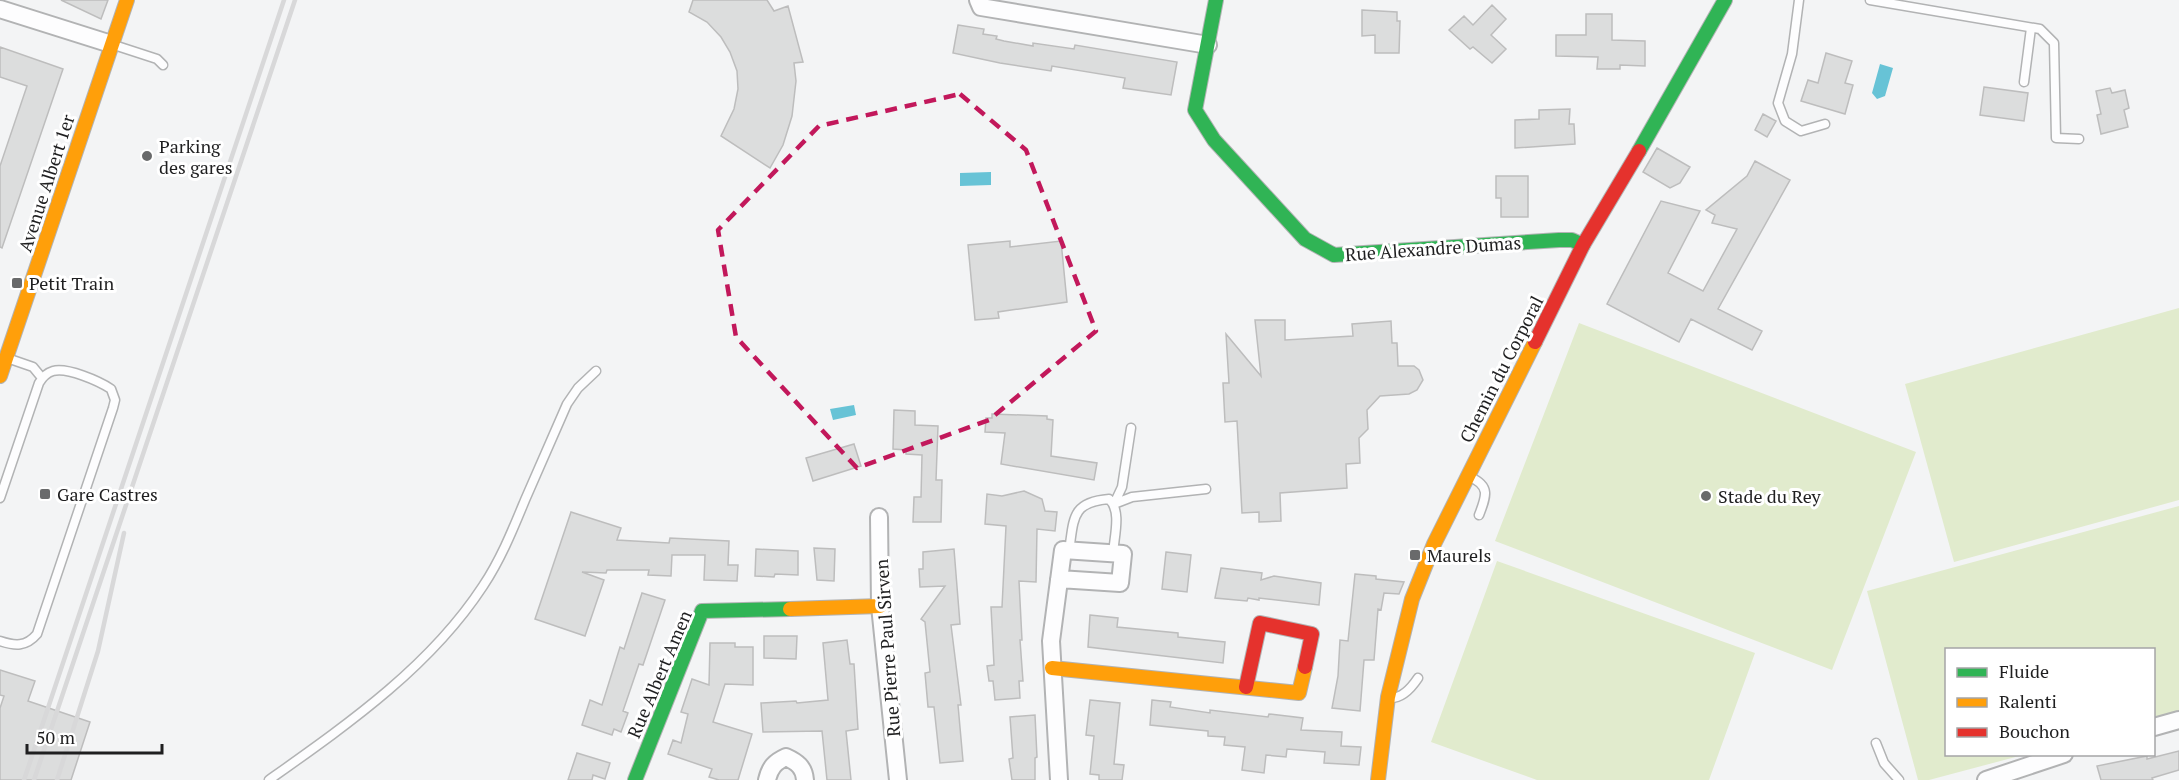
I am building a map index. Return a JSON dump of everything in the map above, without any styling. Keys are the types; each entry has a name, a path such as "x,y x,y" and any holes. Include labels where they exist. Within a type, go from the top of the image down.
{"street":[{"name":"Avenue Albert 1er","path":"0,376 127,0"},
{"path":"978,0 981,7 1208,45"},
{"name":"Rue Alexandre Dumas","path":"1216,0 1195,110 1214,140 1305,239 1334,255 1559,240 1572,240 1583,245"},
{"name":"Chemin du Corporal","path":"1378,780 1388,697 1402,632 1423,568 1583,245 1663,112 1725,0"},
{"path":"0,9 111,44"},
{"name":"Rue Pierre Paul Sirven","path":"879,517 880,606 898,780"},
{"path":"1059,579 1120,583 1123,554 1063,550 1059,579 1051,641 1059,780"},
{"name":"Rue Albert Amen","path":"635,780 702,611 880,606"},
{"path":"1052,668 1299,693 1312,634 1260,624 1246,687"},
{"path":"2155,727 2179,720"},
{"path":"1986,780 2058,756"},
{"path":"767,780 775,762 786,757 796,761 804,772 805,780"}],"lane":[{"path":"1799,0 1792,54 1778,103 1785,121 1801,130 1825,124"},
{"path":"1870,0 2040,29 2054,43 2056,138 2079,139"},
{"path":"2024,82 2031,28"},
{"path":"111,44 157,59 163,65"},
{"path":"6,357 33,367 42,378"},
{"path":"269,780 349,724 381,697 452,627 483,586 504,551 567,404 578,388 596,370"},
{"path":"0,498 42,378 53,371 65,371 111,389 115,400 37,634 25,644 10,645 0,641"},
{"path":"1114,504 1122,487 1131,428"},
{"path":"1467,476 1478,480 1485,489 1479,515"},
{"path":"1114,504 1132,497 1206,489"},
{"path":"1069,551 1074,516 1081,506 1092,501 1109,499 1114,504 1116,512 1113,554"},
{"path":"1388,697 1399,696 1418,678"},
{"path":"1876,743 1884,763 1899,780"}],"highlighted area":[{"path":"960,94 1026,150 1096,331 989,420 857,468 736,337 718,230 819,126"}],"green space":[{"path":"2179,308 2179,500 1954,562 1905,384"},
{"name":"Stade du Rey","path":"1579,323 1916,452 1832,670 1495,541"},
{"path":"2179,506 2179,712 2155,719 2155,648 1945,648 1945,756 2019,756 1929,780 1918,780 1867,591"},
{"path":"1497,561 1755,653 1709,780 1537,780 1431,742"}],"water":[{"path":"1880,64 1893,68 1885,96 1877,99 1872,93"},
{"path":"991,172 991,185 960,186 960,173"},
{"path":"854,405 856,415 833,420 830,409"}],"building":[{"path":"61,0 108,0 101,19"},
{"path":"693,0 767,0 774,11 788,6 803,62 794,63 796,81 792,116 783,145 770,168 721,136 734,109 738,89 737,71 721,37 707,22 689,12"},
{"path":"1492,5 1506,19 1491,35 1506,49 1492,63 1473,47 1470,49 1449,30 1464,16 1473,25"},
{"path":"1362,10 1397,12 1397,21 1400,21 1399,53 1375,53 1375,35 1362,36"},
{"path":"1586,14 1612,14 1612,40 1645,41 1645,66 1620,65 1620,69 1597,69 1598,57 1556,56 1556,35 1586,35"},
{"path":"958,25 984,29 983,34 997,36 996,39 1033,46 1033,43 1074,49 1075,45 1177,62 1171,95 1123,88 1125,78 1052,66 1051,71 953,53"},
{"path":"0,47 63,69 2,248 0,247 0,166 27,86 0,77"},
{"path":"1826,53 1852,61 1845,83 1853,85 1845,114 1801,101 1808,80 1818,83"},
{"path":"1984,87 2028,93 2024,121 1980,115"},
{"path":"2110,88 2112,93 2125,90 2129,108 2124,110 2128,127 2101,134 2097,115 2101,114 2096,91"},
{"path":"1570,109 1569,124 1574,124 1575,144 1515,148 1515,120 1539,119 1539,110"},
{"path":"1763,114 1776,121 1767,137 1755,130"},
{"path":"1657,148 1690,167 1680,183 1670,188 1643,172"},
{"path":"1755,161 1790,180 1718,309 1762,331 1752,350 1691,319 1679,342 1607,304 1661,201 1700,211 1668,273 1703,291 1737,229 1712,223 1715,215 1706,210 1747,176"},
{"path":"1496,176 1528,176 1528,217 1501,217 1501,198 1496,198"},
{"path":"1010,241 1010,247 1061,241 1067,302 998,312 999,318 975,320 968,245"},
{"path":"1255,320 1285,320 1285,340 1353,336 1352,324 1391,321 1392,343 1397,343 1398,366 1414,366 1419,370 1423,380 1417,390 1409,394 1380,396 1367,410 1368,429 1359,438 1360,463 1346,464 1347,488 1280,493 1281,521 1259,522 1259,512 1242,513 1237,421 1225,422 1223,383 1229,383 1226,334 1261,376"},
{"path":"894,410 915,411 915,425 938,426 936,480 942,480 941,522 913,522 914,497 921,497 922,455 906,454 906,450 893,449"},
{"path":"992,414 1047,416 1047,419 1053,420 1051,456 1097,463 1094,480 1001,464 1005,433 985,432 986,418 992,418"},
{"path":"854,444 861,466 813,481 806,458"},
{"path":"1024,491 1042,499 1045,511 1057,512 1055,531 1037,529 1036,582 1019,581 1023,681 1019,681 1020,698 995,700 993,681 989,681 987,666 994,665 991,607 1002,607 1006,526 985,524 987,494 1002,496"},
{"path":"571,512 621,528 617,540 669,543 670,538 729,541 728,565 738,565 737,581 704,580 705,555 672,555 671,576 648,575 649,570 582,572 604,580 585,636 535,619"},
{"path":"814,548 835,549 834,581 817,580"},
{"path":"756,549 798,551 798,575 755,576"},
{"path":"954,549 960,624 951,625 961,705 958,705 963,761 940,763 934,707 928,707 925,673 930,672 925,622 921,619 945,586 920,587 919,569 923,569 923,552"},
{"path":"1166,552 1191,555 1187,592 1162,589"},
{"path":"1221,568 1262,573 1261,580 1274,576 1321,583 1319,605 1259,598 1259,600 1248,598 1247,601 1215,598"},
{"path":"1355,574 1404,582 1399,594 1384,593 1381,610 1378,609 1374,660 1364,660 1360,711 1332,708 1338,676 1340,640 1348,641"},
{"path":"642,593 665,600 643,665 639,664 623,711 628,713 621,732 614,729 612,735 582,725 590,700 602,705 620,647 624,649"},
{"path":"1090,615 1118,618 1117,627 1178,633 1178,637 1225,642 1223,663 1088,647"},
{"path":"764,636 797,636 796,659 764,658"},
{"path":"847,640 850,664 854,664 858,729 846,731 851,780 827,780 822,731 763,732 761,703 828,700 823,643"},
{"path":"710,643 735,643 735,647 753,647 753,685 725,684 713,722 752,734 738,780 719,780 709,777 712,769 668,754 673,740 681,743 688,714 681,712 692,679 709,685"},
{"path":"0,670 35,681 28,701 90,722 71,780 0,780 0,708 4,696 0,695"},
{"path":"1090,700 1120,703 1114,764 1124,765 1122,780 1099,780 1099,775 1090,774 1094,736 1086,735"},
{"path":"1152,700 1171,702 1170,707 1210,713 1210,710 1268,717 1269,714 1303,718 1301,730 1342,732 1341,746 1361,747 1359,765 1324,763 1325,752 1287,749 1286,757 1266,755 1264,773 1242,770 1245,747 1224,745 1225,737 1208,736 1208,731 1150,725"},
{"path":"1035,715 1037,757 1035,758 1035,780 1012,780 1009,759 1013,758 1010,717"},
{"path":"2179,751 2179,770 2152,778 2153,780 2101,780 2097,766 2147,756 2147,759"},
{"path":"577,753 610,763 605,779 593,775 592,780 568,780"}],"railway":[{"path":"24,780 284,0"},
{"path":"34,780 295,0"},
{"path":"57,780 98,651 124,533"}],"traffic: fast":[{"path":"1216,0 1195,110 1214,140 1305,239 1334,255 1559,240 1572,240 1583,245"},
{"path":"1639,151 1725,0"},
{"path":"635,780 702,611 790,609"}],"traffic: slow":[{"path":"0,376 127,0"},
{"path":"1378,780 1388,697 1412,599 1434,544 1535,342"},
{"path":"790,609 880,606"},
{"path":"1052,668 1299,693 1305,667"}],"traffic: jam":[{"path":"1535,342 1583,245 1639,151"},
{"path":"1246,687 1260,623 1312,634 1305,667"}],"place":[{"name":"Parking des gares","path":"147,156"},
{"name":"Petit Train","path":"17,283"},
{"name":"Gare Castres","path":"45,494"},
{"name":"Stade du Rey","path":"1706,496"},
{"name":"Maurels","path":"1415,555"}]}
